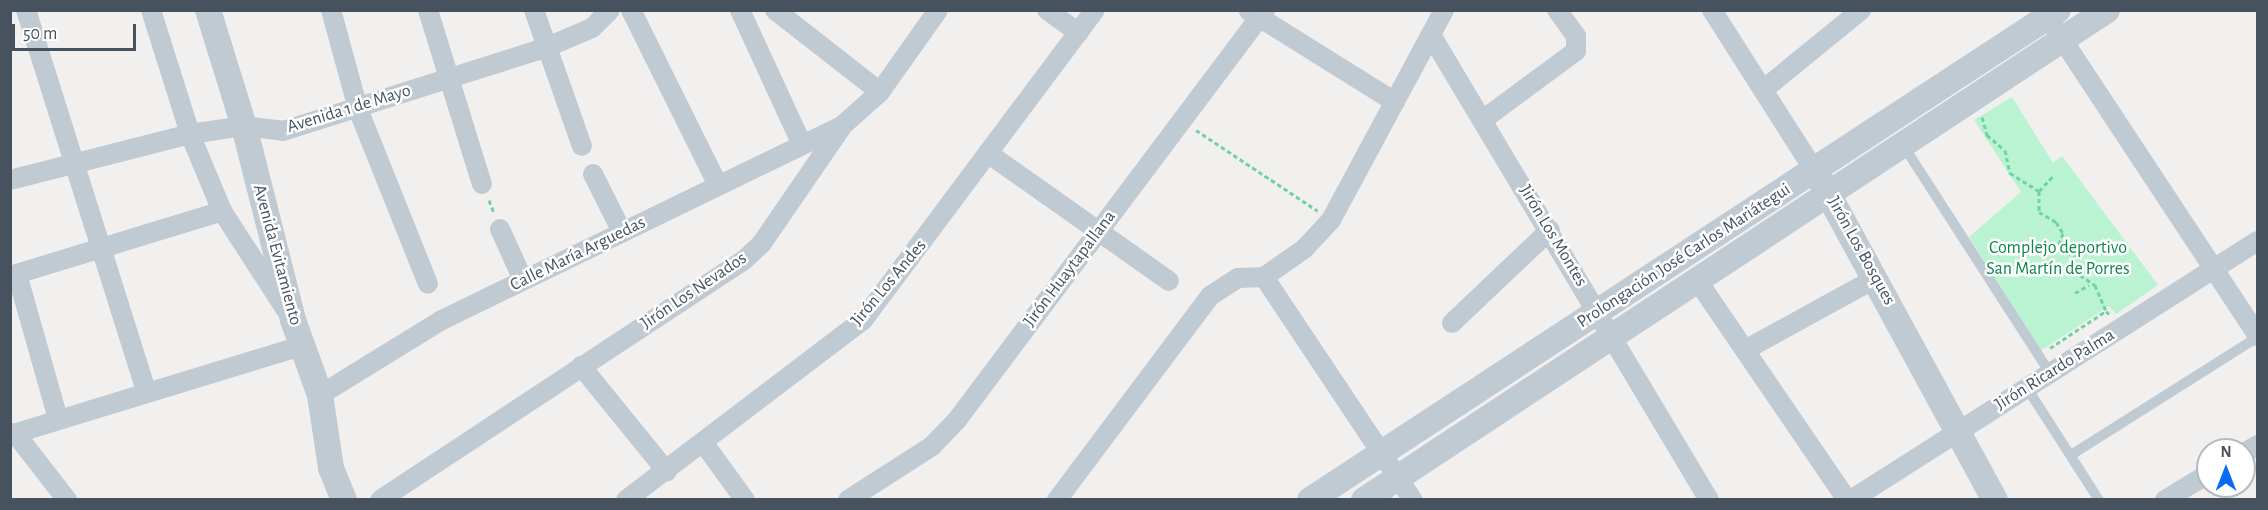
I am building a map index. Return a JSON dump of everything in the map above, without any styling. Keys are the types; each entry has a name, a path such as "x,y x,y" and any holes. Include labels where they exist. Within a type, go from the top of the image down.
{"street":[{"path":"26,10 146,391"},
{"path":"151,10 190,134 222,211 293,320"},
{"name":"Avenida Evitamiento","path":"208,10 244,126 293,320 320,395 331,468 344,500"},
{"path":"331,10 358,109 428,284"},
{"path":"428,10 482,184"},
{"path":"534,10 545,48 582,146"},
{"name":"Avenida 1 de Mayo","path":"10,180 74,161 190,134 244,126 283,131 545,48 591,28 610,10"},
{"path":"631,10 718,185"},
{"path":"740,10 798,136"},
{"path":"775,10 880,92"},
{"path":"1047,10 1079,33"},
{"name":"Jirón Los Andes","path":"626,500 705,445 863,320 1095,10"},
{"path":"1057,500 1210,296 1238,278 1264,277 1304,249 1331,220 1444,10"},
{"path":"1484,118 1576,51 1576,36 1557,10"},
{"name":"Jirón Los Bosques","path":"1712,10 1829,193 1961,430 1995,500"},
{"path":"1763,90 1861,10"},
{"name":"Prolongación José Carlos Mariátegui","path":"1364,500 2107,10"},
{"name":"Jirón Los Nevados","path":"380,500 743,261 762,243 843,125 880,92 936,11"},
{"path":"1257,13 1395,102"},
{"name":"Jirón Huaytapallana","path":"848,500 932,446 957,420 1182,121 1257,13"},
{"path":"2049,13 2062,40 2258,337"},
{"name":"Prolongación José Carlos Mariátegui","path":"1310,500 2049,13"},
{"name":"Jirón Los Montes","path":"1431,35 1484,118 1709,500"},
{"name":"Calle María Arguedas","path":"320,395 442,320 843,125"},
{"path":"989,154 1169,281"},
{"path":"593,174 622,232"},
{"path":"57,419 14,275 222,211"},
{"path":"500,229 523,280"},
{"path":"1452,323 1550,230"},
{"name":"Jirón Ricardo Palma","path":"1849,500 2258,241"},
{"path":"1264,277 1384,451 1413,500"},
{"path":"1745,350 1876,278"},
{"path":"1697,280 1849,500"},
{"path":"67,500 13,434 146,391 302,346"},
{"path":"581,366 667,472"},
{"path":"705,445 745,500"},
{"path":"2165,500 2196,481"}],"lane":[{"path":"1903,145 2050,374"},
{"path":"2071,456 2258,337"},
{"path":"2028,388 2099,500"}],"path":[{"path":"1983,109 1981,126 2005,150 2010,173 2039,191"},
{"path":"1182,121 1331,220"},
{"path":"2054,175 2039,191 2040,212 2056,222 2063,233 2059,243 2066,254 2077,255 2080,275 2101,293 2098,301 2106,311"},
{"path":"482,184 500,229"},
{"path":"2075,293 2091,284"}],"green space":[{"name":"Complejo deportivo San Martín de Porres","path":"2012,97 2053,163 2062,156 2158,285 2116,314 2109,306 2040,351 1969,237 2021,192 1974,120"}]}
